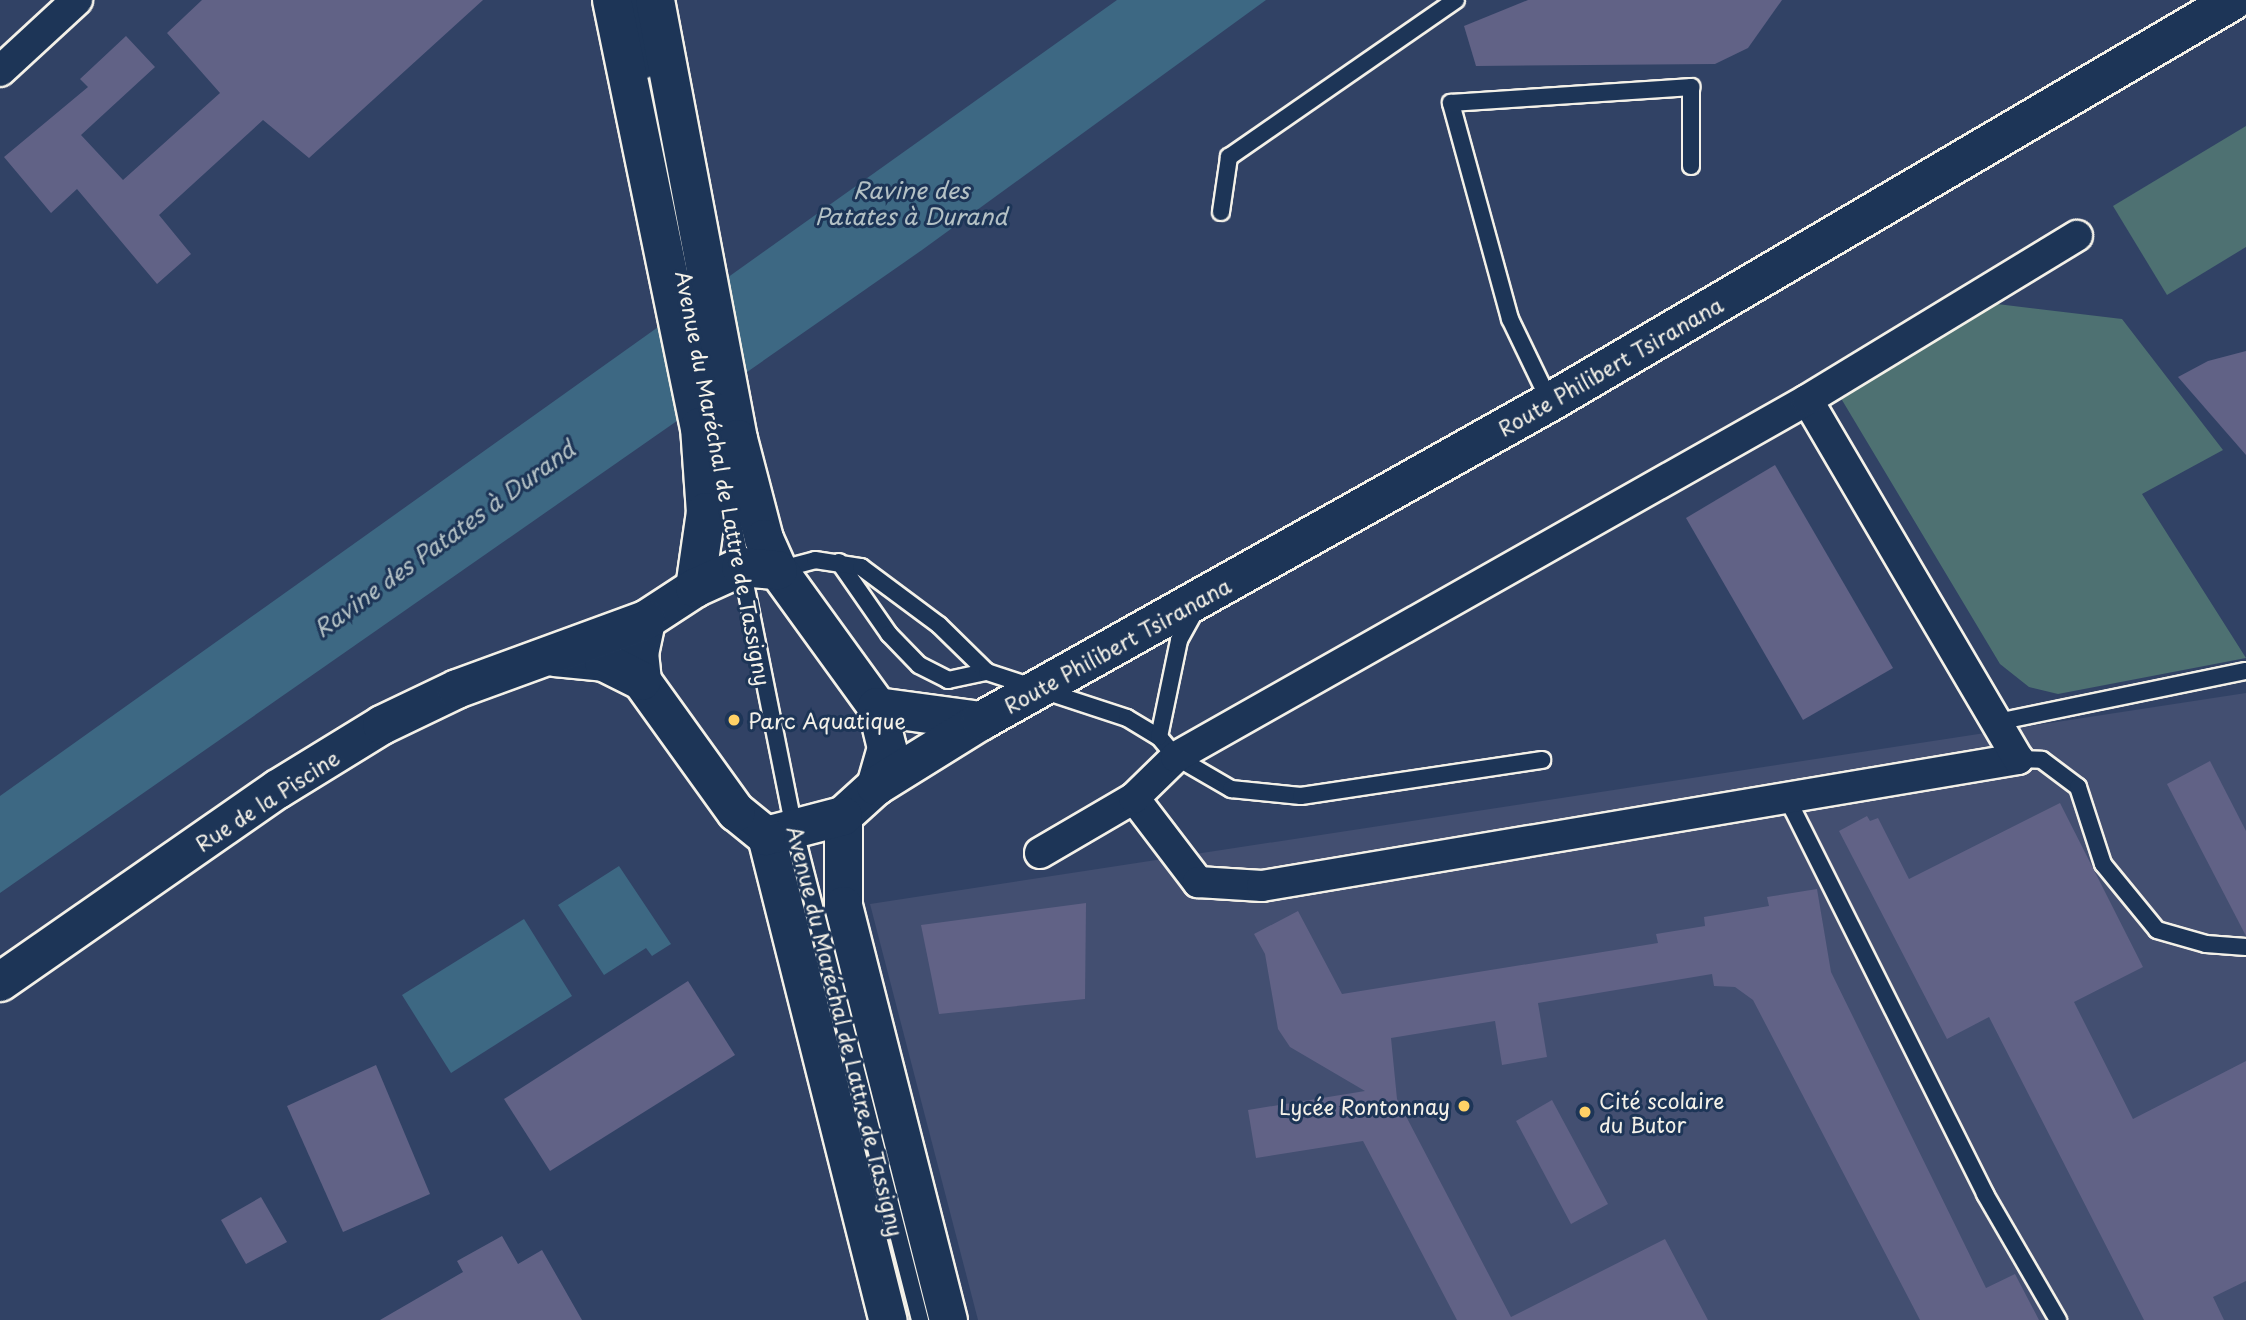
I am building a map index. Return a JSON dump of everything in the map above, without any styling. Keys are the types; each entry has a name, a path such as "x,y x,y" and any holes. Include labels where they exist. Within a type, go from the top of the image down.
{"main road":[{"name":"Avenue du Maréchal de Lattre de Tassigny","path":"612,0 690,291 714,414 778,570 877,706"},
{"name":"Avenue du Maréchal de Lattre de Tassigny","path":"655,0 690,291"},
{"name":"Route Philibert Tsiranana","path":"843,816 876,786 981,721 1200,601 1550,402 2234,0"},
{"name":"Avenue du Maréchal de Lattre de Tassigny","path":"695,587 706,512 714,414"},
{"path":"741,567 778,570"},
{"name":"Rue de la Piscine","path":"0,982 278,789 382,725 457,689 555,657 601,633 646,620 695,587 741,567"},
{"path":"646,620 639,654 642,681 736,812 781,834 843,816"},
{"name":"Rue de la Piscine","path":"555,657 604,662 642,681"},
{"name":"Route Philibert Tsiranana","path":"877,706 981,721"},
{"path":"876,786 887,748 877,706"}],"street":[{"path":"0,71 76,0"},
{"path":"1040,853 1134,797 1167,747 1807,400 2077,236"},
{"path":"1134,797 1198,882 1262,886 2018,759 1807,400"},
{"name":"Avenue du Maréchal de Lattre de Tassigny","path":"843,816 843,905 948,1320"},
{"name":"Avenue du Maréchal de Lattre de Tassigny","path":"781,834 888,1320"}],"lane":[{"name":"Avenue du Maréchal de Lattre de Tassigny","path":"633,0 690,291"},
{"path":"1221,212 1229,157 1456,0"},
{"path":"1550,402 1510,319 1451,103 1691,87 1691,166"},
{"name":"Avenue du Maréchal de Lattre de Tassigny","path":"714,414 741,567 781,834 919,1320"},
{"path":"778,570 815,560 861,567 939,625 987,672 1127,718 1231,789 1301,796 1542,760"},
{"path":"839,562 889,634 919,665 948,680 987,672"},
{"path":"1167,747 1179,640 1200,601"},
{"path":"1997,722 2246,671"},
{"path":"2018,759 2042,760 2078,788 2103,864 2157,930 2206,944 2246,947"},
{"path":"1787,798 1985,1194 2058,1320"}],"shaded area":[{"name":"Cité scolaire du Butor","path":"2246,693 2246,1320 978,1320 870,904"}],"green space":[{"path":"2246,126 2246,247 2167,295 2113,206"},
{"path":"1989,303 2122,319 2223,450 2142,494 2246,658 2058,694 2029,687 2000,664 1836,390"}],"water":[{"name":"Ravine des Patates à Durand","path":"1117,0 1266,0 922,250 0,893 0,796"},
{"path":"619,866 671,944 652,956 646,948 604,975 558,905"},
{"path":"524,919 572,996 451,1073 402,995"}],"building":[{"path":"202,0 483,0 309,158 263,120 159,215 191,254 157,284 77,189 51,213 4,157 88,87 80,79 126,36 155,67 81,135 123,180 220,93 167,33"},
{"path":"1528,0 1782,0 1748,48 1715,64 1476,66 1464,26"},
{"path":"2246,351 2246,455 2178,377 2208,361"},
{"path":"1775,465 1893,668 1803,720 1686,518"},
{"path":"2210,761 2246,831 2246,936 2167,784"},
{"path":"2060,803 2143,967 2074,1002 2133,1119 2246,1061 2246,1281 2213,1297 2224,1320 2144,1320 1989,1017 1947,1039 1839,831 1867,816 1870,821 1878,818 1909,879"},
{"path":"1817,889 1831,972 1986,1288 2015,1274 2039,1320 1920,1320 1753,1000 1735,987 1714,986 1712,974 1538,1003 1547,1057 1502,1065 1495,1021 1391,1038 1397,1099 1511,1317 1665,1239 1708,1320 1457,1320 1363,1141 1256,1158 1248,1110 1365,1091 1290,1047 1278,1029 1265,954 1254,934 1298,911 1342,994 1658,943 1656,934 1705,926 1704,917 1769,906 1767,897"},
{"path":"1086,903 1085,999 939,1014 921,925"},
{"path":"688,981 735,1055 550,1171 504,1099"},
{"path":"376,1065 430,1194 343,1232 287,1106"},
{"path":"1552,1100 1608,1204 1571,1224 1516,1121"},
{"path":"261,1197 287,1242 246,1264 221,1220"},
{"path":"502,1236 518,1264 542,1250 582,1320 380,1320 463,1272 457,1261"}],"place":[{"name":"Parc Aquatique","path":"734,720"},
{"name":"Lycée Rontonnay","path":"1464,1106"},
{"name":"Cité scolaire du Butor","path":"1585,1112"}]}
